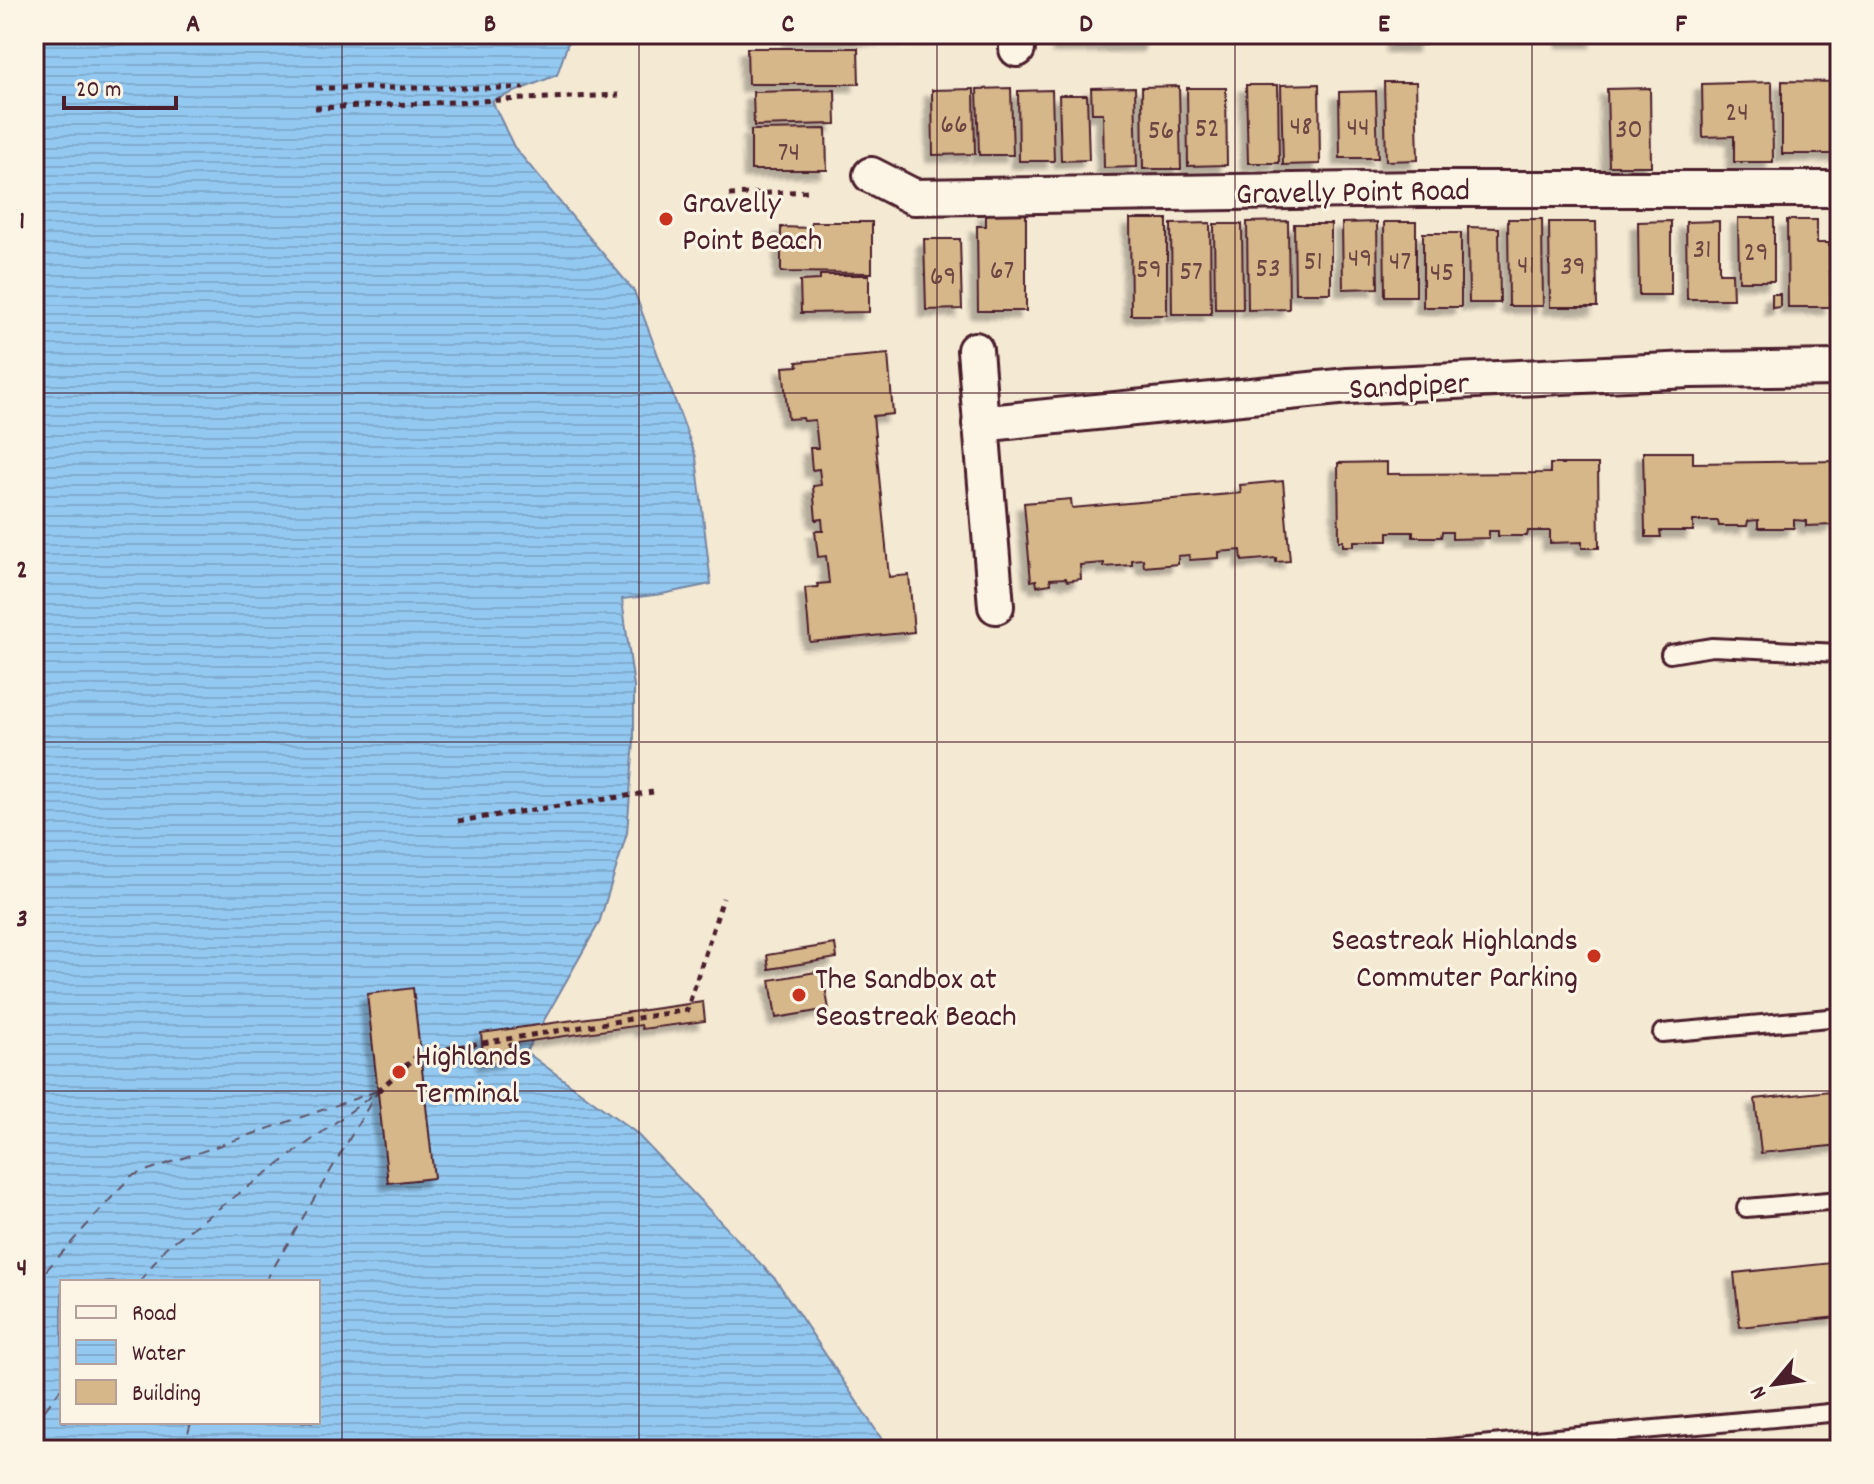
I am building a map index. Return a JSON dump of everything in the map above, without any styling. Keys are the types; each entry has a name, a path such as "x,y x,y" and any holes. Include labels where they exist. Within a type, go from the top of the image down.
{"street":[{"name":"Gravelly Point Road","path":"871,175 914,197 1421,189 1840,189"},
{"path":"975,350 996,606"},
{"name":"Sandpiper","path":"980,424 1348,386 1690,370 1840,368"}],"lane":[{"path":"1670,654 1712,647 1840,653"},
{"path":"1662,1033 1840,1017"},
{"path":"1746,1208 1840,1200"},
{"path":"1425,1450 1840,1412"}],"path":[{"path":"316,88 524,88"},
{"path":"315,108 619,95"},
{"path":"729,195 809,191"},
{"path":"458,821 653,792"},
{"path":"378,1091 420,1053 687,1010 723,898"}],"water":[{"path":"34,34 571,34 557,75 492,101 514,147 634,291 696,457 711,584 622,599 634,687 634,741 627,833 599,923 526,1052 635,1132 776,1280 889,1450 34,1450"}],"building":[{"path":"790,34 939,34 940,37 790,39"},
{"path":"1060,34 1151,34 1151,44 1060,45"},
{"path":"1394,34 1425,34 1425,45 1394,45"},
{"path":"1563,34 1596,34 1596,40 1563,40"},
{"path":"747,48 858,48 859,84 748,84"},
{"path":"1782,81 1838,82 1838,154 1782,154"},
{"path":"1384,82 1416,82 1418,160 1386,161"},
{"path":"1772,82 1773,162 1734,162 1734,136 1703,137 1702,84"},
{"path":"1319,84 1320,164 1283,165 1281,85"},
{"path":"1246,85 1278,85 1279,163 1248,163"},
{"path":"1179,86 1181,169 1143,169 1142,87"},
{"path":"1135,87 1137,167 1104,168 1103,113 1092,113 1091,88"},
{"path":"1011,88 1013,155 979,155 977,89"},
{"path":"1187,88 1226,88 1227,165 1188,166"},
{"path":"1650,88 1651,166 1609,166 1607,89"},
{"path":"974,89 975,154 933,155 932,90"},
{"path":"835,90 836,124 754,126 753,92"},
{"path":"1052,90 1054,161 1019,161 1018,91"},
{"path":"1376,91 1378,158 1340,158 1339,92"},
{"path":"1059,95 1087,95 1089,160 1061,161"},
{"path":"826,129 827,170 751,170 751,130"},
{"path":"1026,211 1026,311 978,311 977,226 986,226 986,212"},
{"path":"1738,218 1774,218 1774,281 1739,281"},
{"path":"1130,219 1167,219 1167,315 1131,315"},
{"path":"1508,219 1542,219 1543,306 1509,306"},
{"path":"1787,220 1817,220 1817,243 1829,243 1831,307 1788,307"},
{"path":"1288,221 1289,309 1248,310 1247,222"},
{"path":"1671,221 1671,295 1639,295 1638,222"},
{"path":"1719,221 1719,273 1732,273 1733,299 1687,299 1686,222"},
{"path":"811,222 872,222 872,273 781,272 781,227 811,228"},
{"path":"1377,222 1378,288 1343,289 1342,223"},
{"path":"1384,222 1416,222 1416,296 1385,296"},
{"path":"1549,222 1596,222 1597,307 1550,307"},
{"path":"1210,223 1211,314 1172,314 1171,224"},
{"path":"1214,224 1242,224 1243,309 1215,309"},
{"path":"1294,224 1331,224 1331,293 1295,293"},
{"path":"1468,227 1499,228 1500,303 1469,303"},
{"path":"1423,233 1461,233 1461,307 1423,307"},
{"path":"924,239 960,239 962,309 926,310"},
{"path":"820,275 869,275 869,312 801,313 800,281 820,280"},
{"path":"1772,294 1780,294 1780,307 1772,308"},
{"path":"888,354 893,414 873,416 889,577 909,575 914,632 810,642 805,588 829,583 826,556 818,557 815,531 823,531 822,519 816,520 813,486 821,485 819,469 812,470 810,448 818,448 815,420 788,419 783,367 798,366 797,362"},
{"path":"1643,452 1693,452 1693,463 1840,461 1840,520 1833,520 1833,525 1806,526 1806,521 1794,520 1794,528 1758,528 1758,520 1748,521 1747,526 1719,526 1718,521 1693,521 1693,531 1660,531 1661,537 1646,537"},
{"path":"1387,462 1387,474 1550,473 1550,464 1598,464 1599,548 1582,548 1582,542 1550,543 1550,531 1528,531 1527,536 1498,536 1498,531 1489,531 1489,538 1452,539 1452,532 1442,532 1441,537 1413,537 1413,532 1388,532 1388,541 1354,541 1354,546 1343,546 1343,541 1339,541 1338,463"},
{"path":"1283,481 1290,561 1276,562 1276,558 1242,561 1241,550 1219,552 1219,558 1190,560 1189,555 1178,556 1178,564 1144,567 1143,559 1132,560 1132,565 1080,565 1081,579 1050,579 1051,584 1037,586 1036,580 1031,581 1024,503 1071,499 1072,508 1241,493 1240,485"},
{"path":"835,944 837,958 769,969 767,955"},
{"name":"The Sandbox at Seastreak Beach","path":"822,971 829,1009 776,1018 770,980"},
{"name":"Highlands Terminal","path":"413,988 434,1178 388,1183 367,994"},
{"path":"703,1002 705,1021 642,1029 641,1025 509,1044 511,1060 484,1064 481,1033"},
{"path":"1840,1090 1840,1145 1761,1153 1755,1099"},
{"path":"1832,1263 1838,1317 1740,1327 1734,1273"},
{"path":"1840,1439 1840,1450 1802,1450 1822,1447 1822,1441"}],"ferry route":[{"path":"34,1284 131,1176 377,1091"},
{"path":"266,1280 377,1092"},
{"path":"141,1280 165,1248 374,1094"},
{"path":"34,1425 60,1390"},
{"path":"184,1450 190,1424"}],"place":[{"name":"Gravelly Point Beach","path":"666,219"},
{"name":"Seastreak Highlands Commuter Parking","path":"1594,956"},
{"name":"The Sandbox at Seastreak Beach","path":"799,995"},
{"name":"Highlands Terminal","path":"399,1072"}]}
